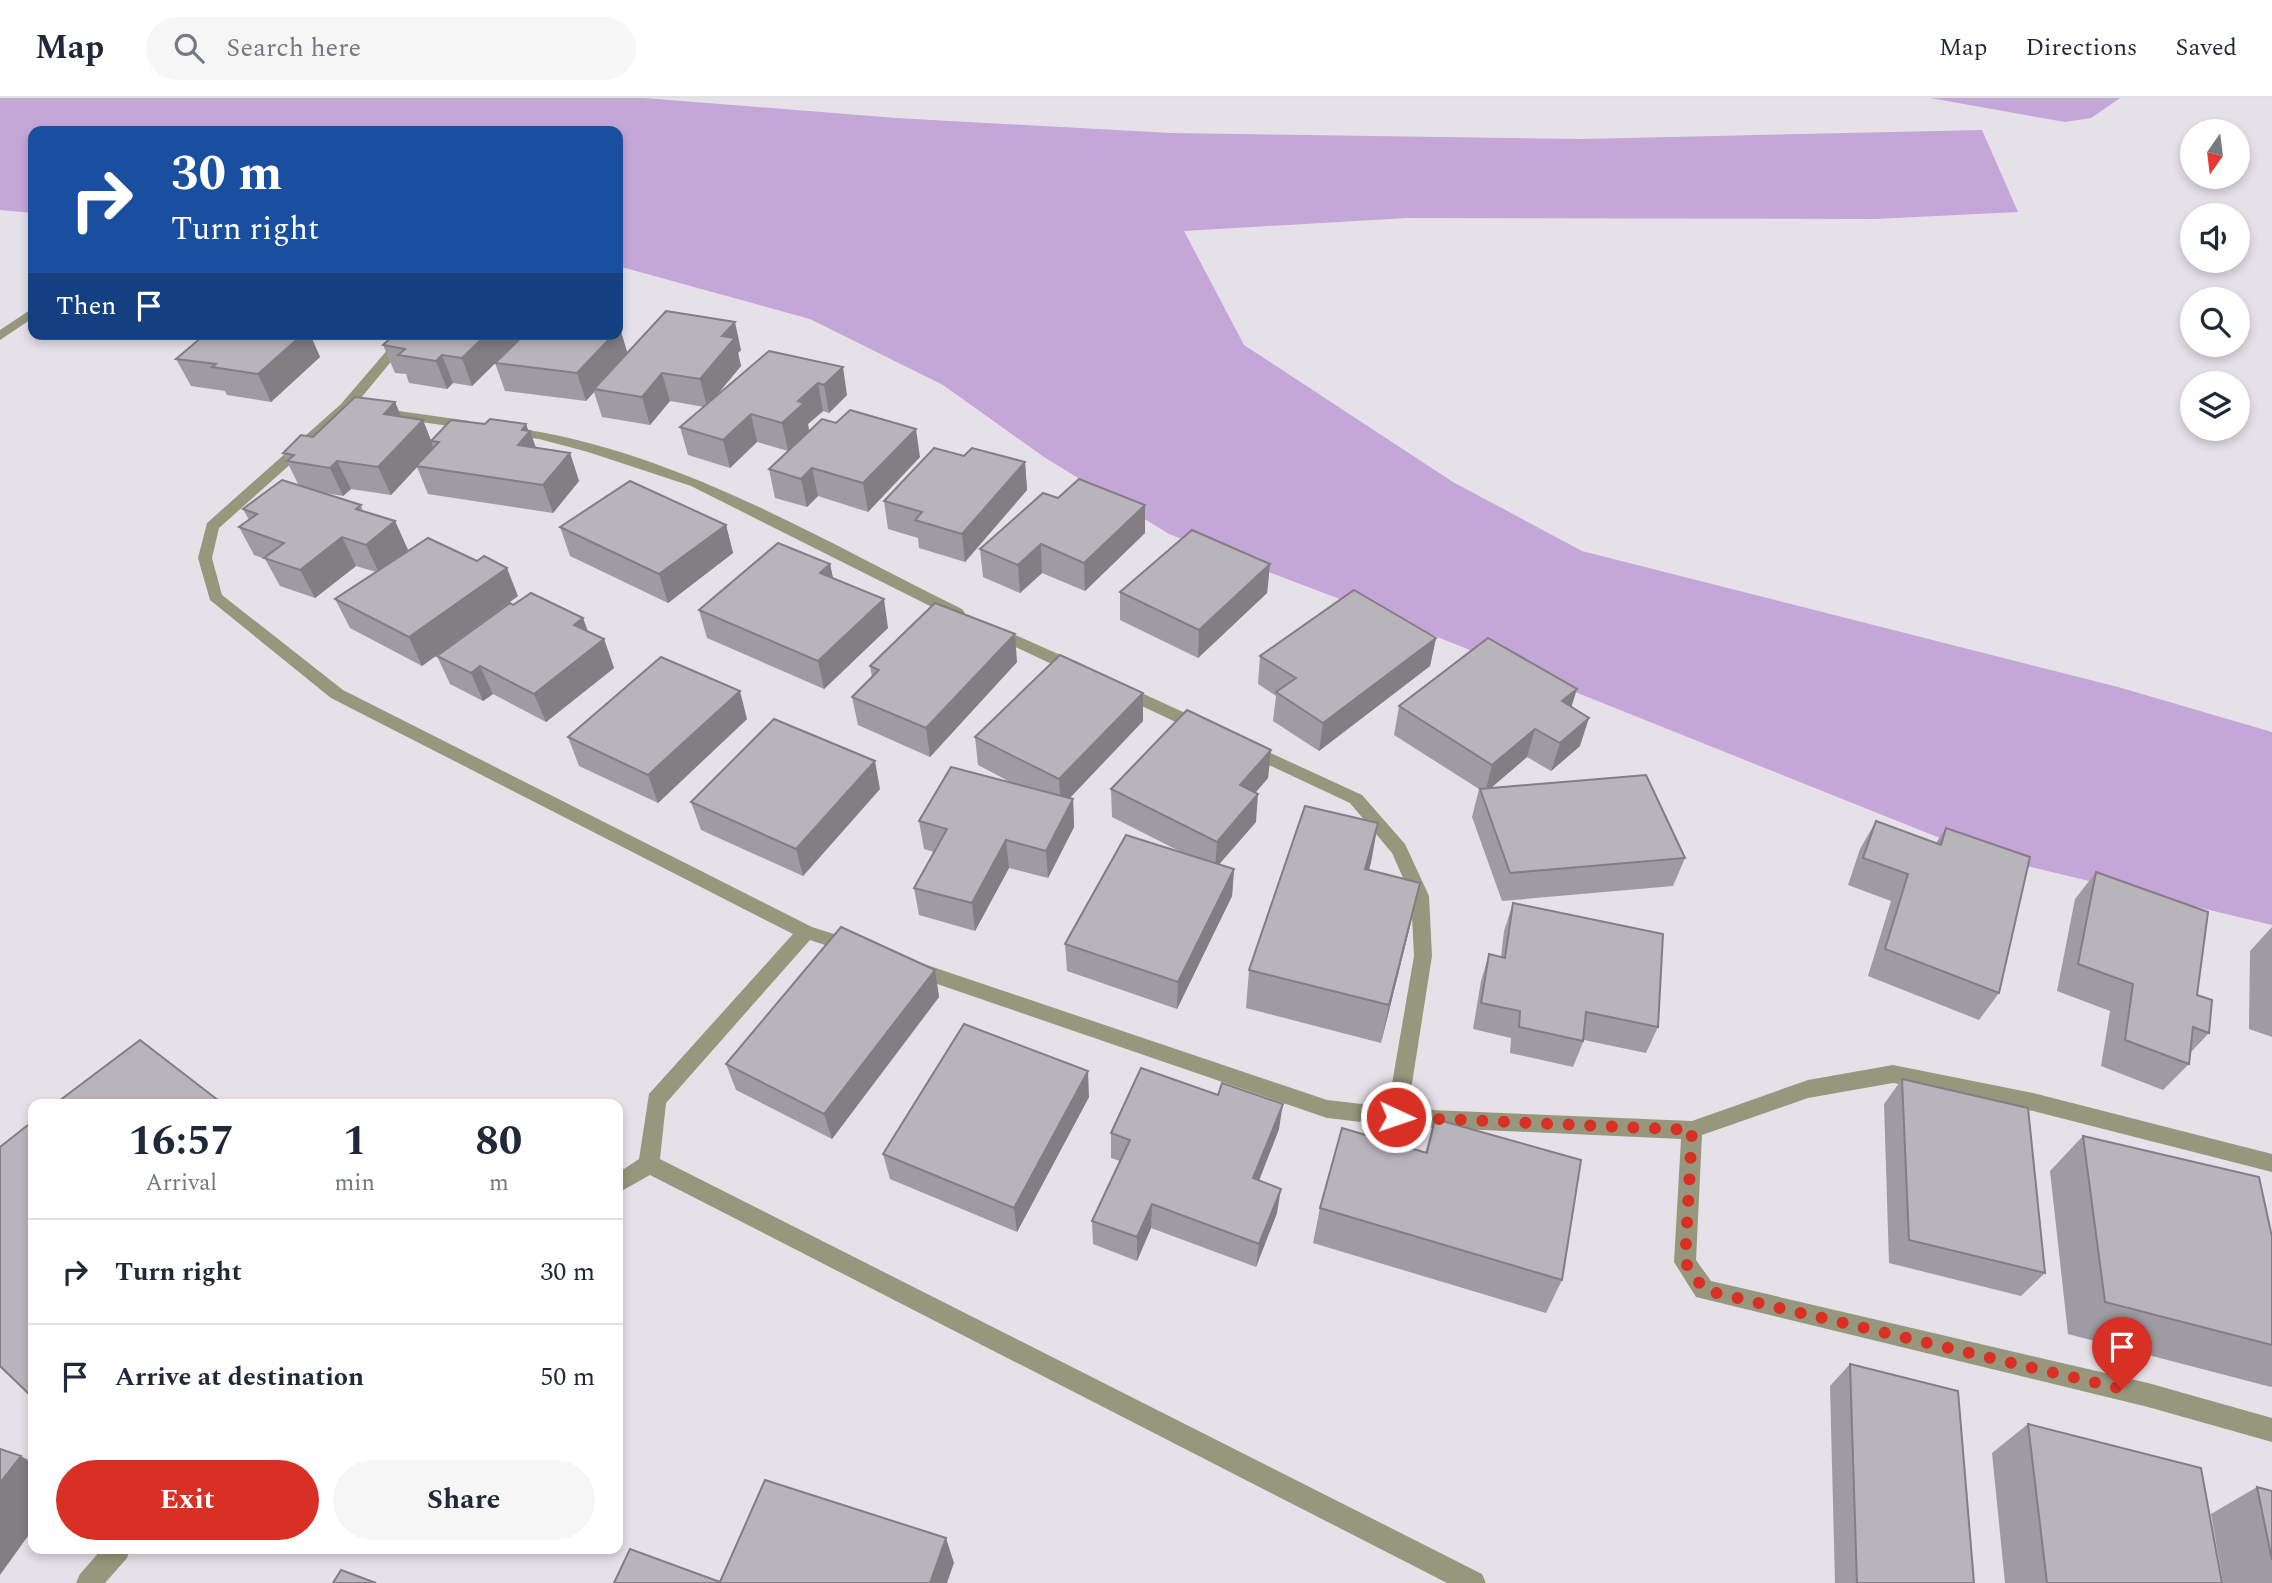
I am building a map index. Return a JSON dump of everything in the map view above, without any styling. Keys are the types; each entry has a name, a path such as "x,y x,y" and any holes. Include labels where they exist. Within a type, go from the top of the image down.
{"street":[{"path":"0,336 28,316"},
{"path":"403,340 346,407 212,526 205,558 215,597 337,694 806,932 871,954"},
{"path":"346,407 539,435 593,449 696,483 975,622 1356,799 1399,849 1420,897 1423,956 1396,1117"},
{"path":"649,1164 656,1101 806,932"},
{"path":"897,963 1327,1109 1396,1117 1692,1130 1808,1089 1894,1074 2033,1102 2272,1163"},
{"path":"1692,1130 1685,1262 1704,1290 2148,1395 2272,1430"},
{"path":"623,1181 649,1164"},
{"path":"649,1164 1474,1583"},
{"path":"89,1583 114,1554"}],"shaded area":[{"path":"0,98 644,98 896,118 1171,133 1582,139 1982,130 2018,212 1875,219 1407,218 1184,231 1244,345 1453,482 1582,551 2118,687 2272,732 2272,925 1985,856 1395,620 1169,534 1044,457 943,385 810,319 623,267 623,126 28,126 28,213 0,210"},
{"path":"1930,98 2120,98 2091,118 2065,122"}],"building":[{"path":"666,311 735,322 722,336 735,338 700,379 662,373 642,397 594,389"},
{"path":"198,340 296,340 258,374 212,367 216,364 176,359"},
{"path":"388,340 481,340 462,358 442,355 436,361 398,355 405,349 383,345"},
{"path":"519,340 608,340 577,373 495,363"},
{"path":"769,351 843,367 824,385 818,383 798,401 804,403 782,423 751,414 723,440 680,427"},
{"path":"355,397 395,402 384,414 423,420 378,467 337,461 330,468 287,461 294,455 283,453 301,435 313,437"},
{"path":"850,410 916,429 863,483 812,468 801,479 769,469 822,419 836,423"},
{"path":"490,419 526,424 522,430 530,431 518,445 570,453 543,485 416,466 439,442 431,441 451,420 485,424"},
{"path":"934,448 964,456 972,448 1025,462 962,534 915,520 922,512 884,501"},
{"path":"1079,479 1145,505 1084,563 1041,544 1018,565 980,549 1043,493 1058,498"},
{"path":"282,480 361,505 356,509 395,521 366,545 342,537 300,570 264,558 284,543 239,527 257,514 243,509"},
{"path":"630,481 726,525 659,574 560,527"},
{"path":"1192,530 1270,564 1199,630 1120,592"},
{"path":"428,538 477,561 484,556 507,568 409,637 335,599"},
{"path":"778,543 830,564 820,573 884,599 818,661 699,610"},
{"path":"1354,590 1436,638 1323,723 1276,692 1296,678 1260,656"},
{"path":"531,593 583,618 574,625 604,639 534,694 480,666 471,673 437,656 510,603 513,605"},
{"path":"935,603 1015,634 926,728 852,697 879,670 870,666"},
{"path":"1488,638 1577,689 1562,701 1589,718 1560,743 1535,729 1492,765 1399,706"},
{"path":"1060,655 1143,693 1059,779 975,737"},
{"path":"661,657 740,691 648,775 568,737"},
{"path":"1187,710 1271,750 1240,785 1258,794 1217,842 1111,789"},
{"path":"774,719 875,761 796,849 691,802"},
{"path":"951,767 1073,799 1046,851 1006,840 972,903 914,888 947,829 919,821"},
{"path":"1646,775 1685,858 1510,873 1480,789"},
{"path":"1305,806 1378,823 1365,869 1420,883 1389,1005 1249,970"},
{"path":"1876,821 1941,845 1946,828 2030,857 1999,993 1885,949 1908,874 1863,858"},
{"path":"1126,835 1234,869 1178,982 1065,944"},
{"path":"2096,872 2208,912 2197,995 2212,1000 2209,1033 2193,1027 2189,1064 2125,1040 2133,984 2078,964"},
{"path":"1513,903 1663,934 1658,1027 1586,1012 1583,1041 1519,1027 1520,1011 1481,1003 1489,954 1505,958"},
{"path":"841,927 935,970 824,1114 726,1064"},
{"path":"964,1024 1088,1071 1014,1208 883,1154"},
{"path":"140,1040 217,1099 62,1099"},
{"path":"1141,1068 1218,1095 1222,1083 1283,1104 1253,1178 1281,1189 1259,1244 1152,1204 1137,1237 1092,1221 1130,1140 1111,1133"},
{"path":"1902,1079 2028,1108 2045,1273 1909,1240"},
{"path":"1435,1119 1581,1160 1562,1280 1320,1208 1342,1128 1427,1153"},
{"path":"28,1125 28,1393 0,1366 0,1147"},
{"path":"2083,1136 2259,1177 2272,1237 2272,1345 2105,1302"},
{"path":"1850,1364 1958,1391 1974,1583 1857,1583"},
{"path":"2028,1424 2201,1468 2222,1583 2047,1583"},
{"path":"0,1449 21,1456 0,1483"},
{"path":"765,1480 946,1538 930,1583 614,1583 630,1549 720,1582"},
{"path":"2257,1487 2272,1491 2272,1560"},
{"path":"341,1570 376,1583 333,1583"}],"route":[{"path":"1396,1117 1692,1130 1685,1262 1704,1290 2122,1389"}]}
